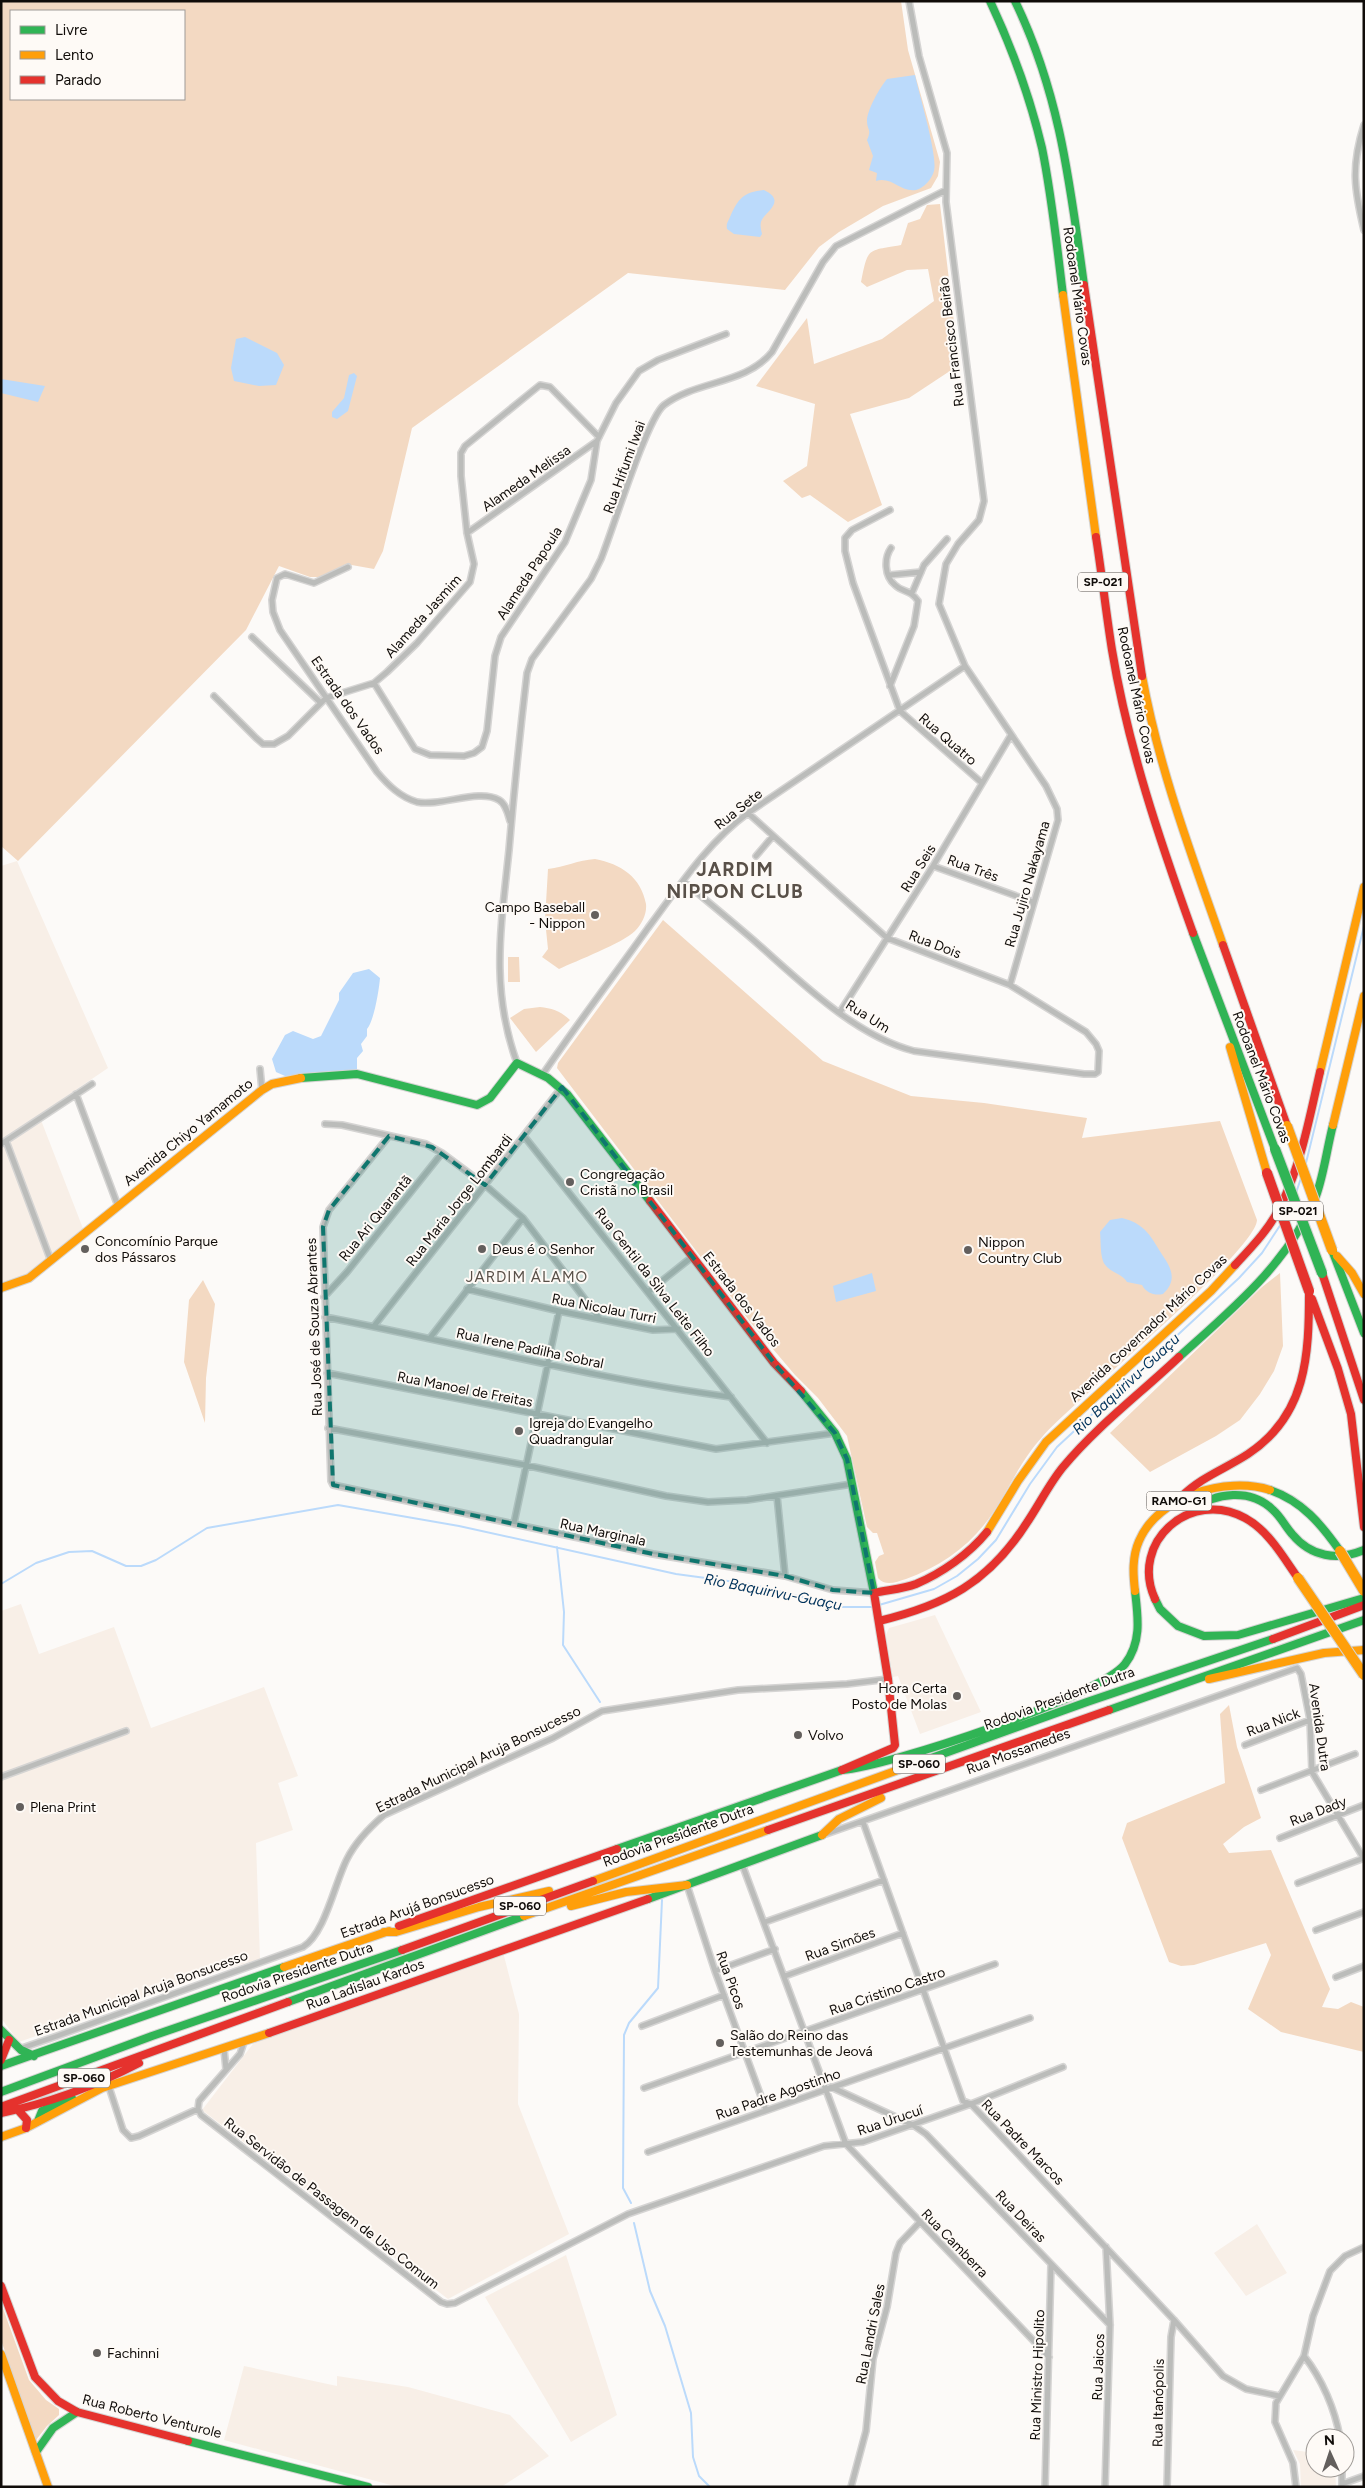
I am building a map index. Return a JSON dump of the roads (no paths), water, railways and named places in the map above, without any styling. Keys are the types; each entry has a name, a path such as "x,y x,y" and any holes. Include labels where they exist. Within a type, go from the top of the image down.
{"main road":[{"name":"Rodoanel Mário Covas","path":"990,1 1008,38 1029,95 1046,170 1112,651 1127,728 1149,806 1227,1024 1322,1273 1364,1400"},
{"name":"Rodoanel Mário Covas","path":"1015,1 1036,50 1047,82 1068,174 1136,639 1151,724 1171,797 1287,1126 1364,1333"},
{"name":"Avenida Governador Mário Covas","path":"875,1597 915,1584 954,1562 976,1544 994,1522 1018,1481 1046,1442 1233,1270 1272,1221 1288,1189 1301,1152 1364,887"},
{"path":"878,1617 920,1611 944,1602 984,1576 1003,1559 1042,1497 1068,1461 1250,1292 1278,1262 1300,1228 1320,1183 1364,996"},
{"path":"1227,1024 1231,1053 1268,1173 1338,1369 1351,1414 1364,1527"},
{"name":"Estrada dos Vados","path":"517,1063 543,1074 562,1087 774,1363 817,1409 835,1433 847,1460 875,1597 888,1679 895,1745 893,1748 846,1766 842,1770"},
{"name":"Avenida Chiyo Yamamoto","path":"1,1288 29,1278 262,1090 272,1084 292,1079 357,1074 379,1078 477,1105 490,1098 517,1063"},
{"path":"1332,1250 1352,1273 1364,1294"},
{"path":"1178,1501 1192,1484 1249,1454 1272,1434 1292,1406 1306,1368 1309,1346 1309,1291"},
{"name":"RAMO-G1","path":"842,1770 902,1756 993,1726 1100,1683 1118,1672 1134,1650 1138,1637 1139,1617 1132,1578 1135,1550 1147,1526 1159,1514 1191,1495 1220,1486 1252,1485 1267,1488 1298,1504 1320,1524 1364,1591"},
{"path":"1364,1550 1339,1559 1316,1554 1293,1536 1268,1505 1232,1494 1219,1495 1198,1505 1190,1513 1169,1526 1157,1538 1151,1553 1148,1577 1150,1588 1161,1613 1168,1622 1191,1634 1221,1638 1238,1635 1364,1598"},
{"path":"1190,1513 1204,1509 1218,1509 1250,1520 1268,1538 1298,1578 1364,1675"},
{"name":"Rodovia Presidente Dutra","path":"1,2092 152,2036 332,1975 1087,1702 1311,1626 1364,1605"},
{"name":"Rodovia Presidente Dutra","path":"1,2107 536,1912 1364,1620"},
{"path":"1189,1682 1228,1676 1310,1655 1364,1650"},
{"name":"Estrada Arujá Bonsucesso","path":"1,2066 34,2056 842,1770"},
{"path":"822,1835 839,1820 862,1806 916,1785 928,1775"},
{"name":"Rua Mossamedes","path":"742,1864 822,1835"},
{"name":"Rua Ladislau Kardos","path":"106,2087 244,2042 742,1864"},
{"path":"536,1912 626,1892 687,1885"},
{"path":"384,1932 396,1932 445,1916 523,1896 574,1887"},
{"path":"1,2030 17,2047 34,2056"},
{"path":"1,2060 9,2040"},
{"path":"1,2113 30,2108 122,2072 167,2048"},
{"path":"1,2137 26,2128 38,2121 42,2111 106,2087 122,2072"},
{"path":"18,2110 27,2120 26,2128"},
{"name":"Rua Roberto Venturole","path":"1,2286 35,2377 58,2401 77,2412 361,2486"},
{"path":"1,2354 48,2487"},
{"path":"36,2452 53,2428 77,2412"}],"street":[{"name":"Rua Francisco Beirão","path":"909,1 919,56 947,152 946,190 970,407 984,501 979,520 951,554 942,578 939,597 941,611 965,666"},
{"path":"1364,125 1357,149 1354,180 1364,230"},
{"name":"Rua Hifumi Iwai","path":"517,1063 503,1017 500,974 500,930 527,673 532,659 591,579 601,560 657,412 679,397 739,376 764,361 772,352 823,262 836,246 946,190"},
{"name":"Alameda Papoula","path":"374,683 415,749 430,755 464,756 474,753 482,747 487,731 495,656 501,637 565,542 591,480 598,439 620,395 639,371 658,360 726,334"},
{"name":"Alameda Jasmim","path":"326,698 374,683 417,643 470,582 474,564 467,533 461,476 461,452 465,446 540,385 550,387 598,439"},
{"name":"Alameda Melissa","path":"467,533 598,439"},
{"path":"890,510 852,530 845,538 844,544 853,583 889,686 900,711"},
{"path":"912,593 924,565 947,539"},
{"path":"889,686 914,626 918,601 912,593 895,585 890,576 885,557 890,548"},
{"name":"Estrada dos Vados","path":"348,567 314,583 289,575 281,575 274,586 273,612 280,630 377,772 398,793 426,803 470,798 499,800 504,805 510,824"},
{"path":"890,576 922,572"},
{"path":"252,637 321,703"},
{"name":"Rua Sete","path":"543,1074 683,881 715,842 748,813 965,666"},
{"name":"Rua Jujiro Nakayama","path":"965,666 1046,786 1057,809 1057,830 1033,902 1010,985"},
{"path":"214,696 256,738 268,745 280,742 288,736 326,698"},
{"name":"Rua Quatro","path":"900,711 982,783"},
{"name":"Rua Seis","path":"840,1012 933,866 1012,735"},
{"name":"Rua Dois","path":"748,813 887,938 1010,985 1056,1012 1091,1037 1099,1050 1099,1068 1096,1074 1084,1074"},
{"path":"756,856 773,836"},
{"name":"Rua Três","path":"933,866 1033,902"},
{"name":"Rua Um","path":"683,881 812,992 879,1038 899,1047 1084,1074"},
{"path":"260,1069 262,1090"},
{"path":"51,1261 4,1142 92,1084"},
{"name":"Rua Maria Jorge Lombardi","path":"374,1326 562,1087"},
{"path":"76,1094 118,1206"},
{"path":"325,1124 342,1125 426,1144 442,1153 523,1218 600,1319"},
{"name":"Rua José de Souza Abrantes","path":"331,1480 323,1227 325,1218 389,1136"},
{"name":"Rua Gentil da Silva Leite Filho","path":"524,1136 767,1442"},
{"name":"Rua Ari Quarantã","path":"324,1296 347,1272 442,1153"},
{"path":"430,1338 523,1218"},
{"path":"648,1292 692,1257"},
{"name":"Rua Nicolau Turri","path":"467,1289 559,1311 658,1330 678,1329"},
{"path":"514,1523 559,1311"},
{"name":"Rua Irene Padilha Sobral","path":"325,1317 694,1392 731,1397"},
{"name":"Rua Manoel de Freitas","path":"327,1373 716,1449 835,1433"},
{"path":"328,1428 525,1466 666,1496 708,1502 777,1496 852,1484"},
{"name":"Rua Marginala","path":"331,1480 336,1487 514,1523 676,1559 785,1576 833,1590 875,1597"},
{"path":"777,1496 785,1576"},
{"name":"Rua Mossamedes","path":"822,1835 1293,1668 1300,1670 1301,1674"},
{"name":"Avenida Dutra","path":"1301,1674 1310,1720 1312,1772 1364,1859"},
{"name":"Estrada Municipal Aruja Bonsucesso","path":"17,2047 22,2048 57,2036 303,1947 314,1938 340,1872 355,1845 367,1830 384,1815 553,1738 602,1711 738,1690 847,1684 888,1679"},
{"name":"Rua Nick","path":"1245,1745 1310,1720"},
{"path":"1,1777 126,1731"},
{"path":"1262,1790 1355,1754"},
{"name":"Rua Dady","path":"1280,1838 1364,1805"},
{"name":"Rua Padre Marcos","path":"863,1822 963,2101 971,2104 1228,2380 1246,2389 1279,2396"},
{"path":"1298,1883 1364,1859"},
{"path":"742,1864 766,1922 804,2032 828,2088 846,2144"},
{"path":"766,1922 884,1880"},
{"name":"Rua Picos","path":"687,1885 715,1971 766,2110"},
{"path":"1316,1930 1364,1912"},
{"name":"Rua Simões","path":"785,1976 903,1934"},
{"path":"715,1971 775,1949"},
{"name":"Rua Cristino Castro","path":"644,2088 924,1991 995,1964"},
{"path":"1336,1977 1364,1966"},
{"path":"642,2026 724,1995"},
{"name":"Rua Padre Agostinho","path":"648,2152 1030,2018"},
{"path":"106,2087 123,2130 131,2138 139,2136 198,2109 200,2098 240,2054 244,2042"},
{"path":"224,2049 226,2069"},
{"name":"Rua Urucuí","path":"637,2211 824,2146 863,2142 971,2104 1063,2067"},
{"name":"Rua Deiras","path":"828,2088 913,2125 926,2134 1110,2325"},
{"name":"Rua Servidão de Passagem de Uso Comum","path":"198,2109 203,2118 441,2302 448,2304 455,2303 616,2219 637,2211"},
{"name":"Rua Camberra","path":"846,2144 1048,2356"},
{"name":"Rua Landri Sales","path":"851,2487 866,2431 873,2359 887,2307 896,2253 900,2243 920,2222"},
{"name":"Rua Jaicos","path":"1105,2487 1110,2325 1106,2247"},
{"path":"1296,2487 1293,2463 1275,2422 1275,2408 1279,2396 1304,2356 1313,2316 1330,2271 1345,2256 1364,2247"},
{"name":"Rua Ministro Hipolito","path":"1045,2487 1051,2265"},
{"name":"Rua Itanópolis","path":"1167,2487 1171,2337 1174,2320"},
{"path":"1304,2356 1318,2377 1330,2402 1337,2428"},
{"path":"1342,2485 1364,2476"}],"water":[{"path":"915,75 931,139 934,171 927,183 919,189 911,190 892,182 876,181 877,173 869,170 873,156 867,140 869,132 867,121 874,99 887,79"},
{"path":"764,190 774,197 774,205 762,220 762,234 760,237 734,234 727,229 727,223 739,201 746,195"},
{"path":"245,337 277,353 284,365 276,385 259,386 234,381 231,368 236,339"},
{"path":"354,373 357,376 348,411 337,419 332,417 332,412 344,398 349,375"},
{"path":"1,379 45,386 38,402 1,393"},
{"path":"369,969 380,978 374,1013 367,1029 367,1036 361,1044 363,1051 357,1058 357,1072 285,1076 276,1072 272,1059 285,1035 293,1031 313,1039 321,1036 339,1000 339,993 353,973"},
{"path":"1122,1218 1137,1224 1147,1232 1169,1266 1172,1280 1163,1294 1151,1293 1142,1285 1127,1282 1122,1276 1105,1265 1101,1254 1100,1232 1110,1220"},
{"path":"872,1273 876,1291 836,1302 833,1286"}],"waterway":[{"name":"Rio Baquirivu-Guaçu","path":"1305,1167 1364,926"},
{"name":"Rio Baquirivu-Guaçu","path":"1296,1193 1301,1178"},
{"name":"Rio Baquirivu-Guaçu","path":"1286,1213 1291,1204"},
{"name":"Rio Baquirivu-Guaçu","path":"879,1605 934,1589 957,1576 978,1559 996,1540 1030,1484 1057,1447 1239,1278 1262,1253 1281,1224"},
{"name":"Rio Baquirivu-Guaçu","path":"1,1584 36,1563 69,1552 92,1551 126,1566 141,1566 156,1560 207,1528 338,1505 459,1526 676,1574 750,1584 842,1607 872,1607"},
{"path":"557,1547 564,1612 563,1645 600,1702"},
{"path":"631,2203 623,2188 624,2035 629,2023 658,1988 662,1900"},
{"path":"634,2223 650,2291 665,2326 691,2413 693,2457 699,2476 710,2487"}],"place":[{"name":"Campo Baseball - Nippon","path":"595,915"},
{"name":"Congregação Cristã no Brasil","path":"570,1182"},
{"name":"Concomínio Parque dos Pássaros","path":"85,1249"},
{"name":"Deus é o Senhor","path":"482,1249"},
{"name":"Nippon Country Club","path":"968,1250"},
{"name":"Igreja do Evangelho Quadrangular","path":"519,1431"},
{"name":"Hora Certa Posto de Molas","path":"957,1696"},
{"name":"Volvo","path":"798,1735"},
{"name":"Plena Print","path":"20,1807"},
{"name":"Salão do Reino das Testemunhas de Jeová","path":"720,2043"},
{"name":"Fachinni","path":"97,2353"}],"district":[{"name":"JARDIM NIPPON CLUB","path":"735,880"},
{"name":"JARDIM ÁLAMO","path":"527,1277"}]}
